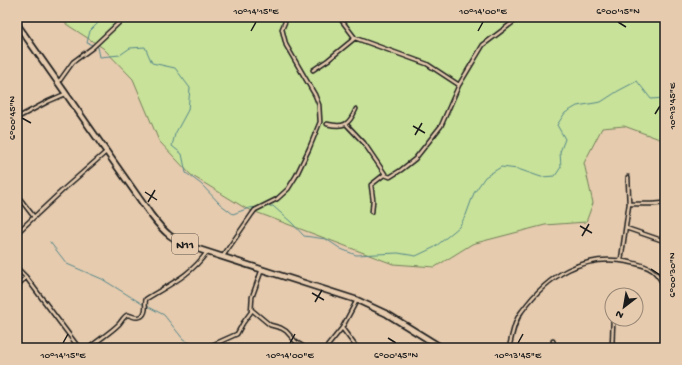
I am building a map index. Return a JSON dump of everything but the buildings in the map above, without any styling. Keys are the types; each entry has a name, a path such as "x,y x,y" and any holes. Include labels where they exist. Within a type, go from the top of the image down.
{"highway":[{"name":"N11","path":"17,24 106,152 167,235 179,242 207,252 357,300 387,314 442,348"}],"street":[{"path":"58,83 73,62 92,48 125,17"},
{"path":"223,256 255,210 277,199 288,190 306,156 320,122 319,105 315,95 286,45 282,29 285,17"},
{"path":"339,17 355,38 434,67 459,85"},
{"path":"346,124 372,154 385,175 390,177 415,159 441,126 459,85 483,45 520,17"},
{"path":"313,70 355,38"},
{"path":"17,118 65,94"},
{"path":"327,124 336,126 346,124 356,110"},
{"path":"17,233 106,152"},
{"path":"372,212 372,185 385,175"},
{"path":"621,260 629,204 628,177"},
{"path":"17,195 34,217"},
{"path":"629,204 665,203"},
{"path":"626,228 661,240 665,234"},
{"path":"89,348 113,329 125,316 135,318 141,317 145,312 146,298 172,284 194,268 207,252"},
{"path":"509,348 519,315 544,286 570,268 579,264 603,260 621,260 639,264 652,270 665,287"},
{"path":"17,268 26,276 79,348"},
{"path":"184,348 187,345 203,347 212,346 237,334 252,310 252,297 262,269"},
{"path":"17,286 26,276"},
{"path":"326,348 342,328 357,300"},
{"path":"252,310 270,325 286,331 296,342 306,348"},
{"path":"612,348 614,327"},
{"path":"342,328 357,348"},
{"path":"554,341 555,348"}],"green space":[{"path":"66,17 665,17 665,141 624,126 602,128 584,163 593,203 586,222 545,225 472,244 435,267 393,264 245,208 191,175 159,141 133,79 103,48 66,24"}],"waterway":[{"path":"104,17 90,31 87,43 98,47 100,57 120,55 130,48 145,47 152,63 175,68 190,88 188,110 175,134 172,146 182,154 186,173 201,184 220,204 233,214 249,208 259,207"},
{"path":"264,207 273,206 304,236 326,239 341,249 356,255 398,253 416,256 435,247 459,227 466,215 474,193 485,177 501,167 518,169 541,177 555,176 561,167 560,152 565,139 557,125 565,113 577,106 601,102 637,81 651,99 665,98"},
{"path":"50,242 67,264 102,279 144,305"},
{"path":"147,306 164,315 183,339 191,344"}]}
